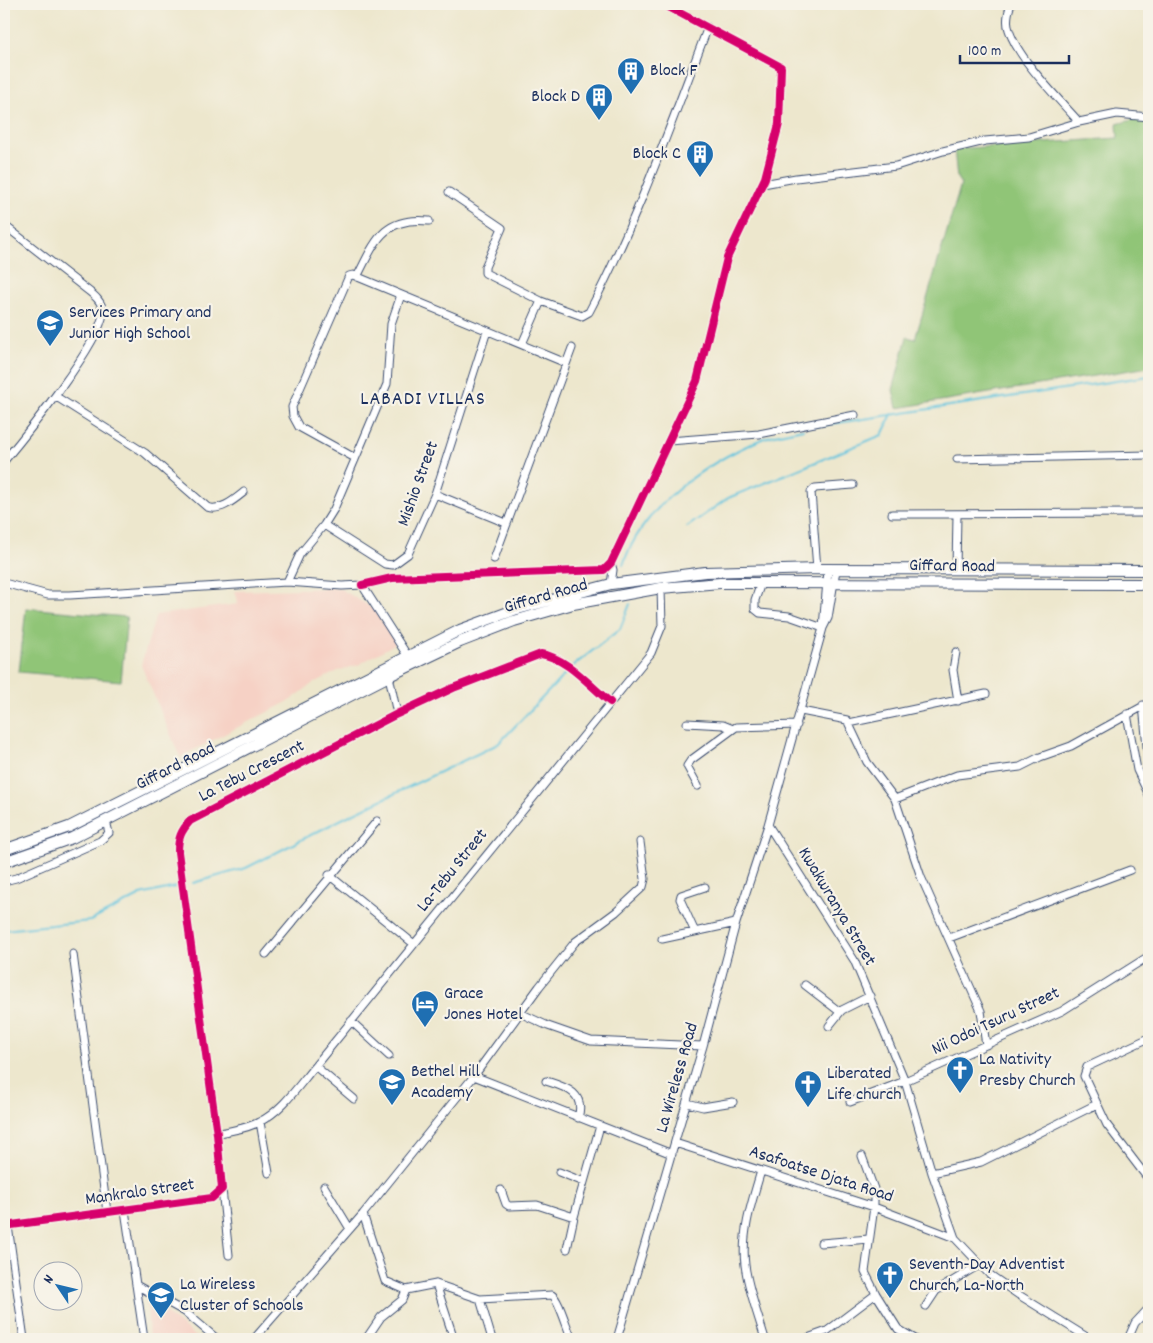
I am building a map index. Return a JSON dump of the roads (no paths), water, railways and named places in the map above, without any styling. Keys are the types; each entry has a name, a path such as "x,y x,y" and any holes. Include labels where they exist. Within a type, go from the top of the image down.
{"main road":[{"name":"Giffard Road","path":"4,850 69,827 407,655 460,630 505,614 611,584 705,572 956,569 1149,570"},
{"name":"Giffard Road","path":"4,862 72,838 389,676 460,642 514,621 573,604 661,588 720,583 1149,584"}],"street":[{"path":"4,583 48,594 70,595 287,582 342,586 362,585 392,578 604,570 611,563 669,441 702,365 727,258 763,184 779,124 782,70 779,65 663,4"},
{"path":"1011,4 1007,15 1008,29 1018,48 1079,122"},
{"path":"449,192 502,228 485,267 485,273 541,301 582,316 589,312 610,272 660,154 708,27"},
{"path":"763,184 796,178 896,166 943,151 985,141 1029,137 1079,122 1118,114 1149,117"},
{"path":"357,277 381,233 410,219 429,221"},
{"path":"4,225 86,288 99,300 102,308 101,320 92,339 55,396 4,461"},
{"path":"355,458 300,427 293,416 292,407 347,279 353,275 566,363"},
{"path":"287,582 300,554 324,525 334,509 387,384 391,324 401,295"},
{"path":"522,344 541,301"},
{"name":"Mishio Street","path":"324,525 385,564 393,565 408,554 435,494 487,331"},
{"path":"494,559 572,348"},
{"path":"55,396 145,454 207,507 212,509 228,504 244,492"},
{"path":"669,441 759,434 855,415"},
{"path":"957,459 1149,455"},
{"path":"768,824 824,628 831,583 810,492 815,488 853,485"},
{"path":"435,494 506,523"},
{"path":"892,514 1149,513"},
{"path":"956,569 957,514"},
{"path":"611,563 613,570 611,584"},
{"path":"761,583 755,600 755,609 760,613 789,616 824,628"},
{"path":"362,585 407,655"},
{"name":"La-Tebu Street","path":"217,1134 260,1122 283,1104 651,653 660,634 663,616 661,588"},
{"path":"956,652 953,670 958,701"},
{"name":"La Tebu Crescent","path":"217,1134 178,852 178,840 182,829 190,821 216,806 397,714 453,688 540,654 551,656 561,662 610,702"},
{"path":"389,676 397,714"},
{"path":"849,723 986,694"},
{"path":"895,799 957,775 1020,767 1040,757 1071,746 1146,704 1149,767"},
{"path":"801,710 844,719 849,723 853,738 867,762 895,799 922,877 981,1011 986,1045"},
{"path":"1127,714 1137,770 1149,795"},
{"path":"687,723 723,725 733,729"},
{"path":"698,786 686,766 733,729 740,726 797,725"},
{"path":"4,880 16,878 100,841 109,833 106,821"},
{"path":"266,954 329,875 377,821"},
{"name":"La Wireless Road","path":"618,1339 687,1103 736,923 768,824"},
{"name":"Kwakwranya Street","path":"768,824 854,960 905,1081 932,1173 955,1238 979,1265 1018,1295 1090,1339"},
{"path":"254,1339 363,1214 474,1076 581,936 616,912 645,884 640,842"},
{"path":"948,938 1130,870"},
{"path":"329,875 414,944"},
{"path":"695,932 680,899 681,895 705,887"},
{"path":"662,939 736,923"},
{"path":"73,954 107,1212"},
{"name":"Nii Odoi Tsuru Street","path":"850,1102 905,1081 1062,1012 1149,956"},
{"path":"805,985 840,1012"},
{"path":"829,1026 840,1012 870,996"},
{"path":"520,1014 591,1041 703,1046"},
{"path":"351,1021 389,1056"},
{"path":"1149,1038 1087,1067 1084,1076 1107,1125 1149,1180"},
{"path":"315,1066 354,1099"},
{"path":"474,1076 672,1154"},
{"path":"546,1080 571,1090 578,1101 578,1118"},
{"path":"687,1103 702,1107 734,1102"},
{"path":"932,1173 981,1162 1097,1104"},
{"path":"260,1122 269,1173"},
{"path":"567,1249 574,1216 600,1126"},
{"path":"217,1134 229,1255"},
{"name":"Asafoatse Djata Road","path":"675,1143 874,1207 955,1238"},
{"path":"862,1156 874,1189 874,1207 865,1267 876,1294 898,1328 915,1339"},
{"path":"761,1171 748,1224 745,1266 765,1339"},
{"path":"559,1172 584,1182"},
{"path":"324,1186 350,1229"},
{"name":"Mankralo Street","path":"6,1226 212,1198 222,1189"},
{"path":"501,1190 506,1204 509,1206 537,1205 574,1216"},
{"path":"126,1210 144,1339"},
{"path":"363,1214 382,1279 406,1290 436,1284 480,1299 552,1295 557,1301 572,1339"},
{"path":"6,1226 24,1339"},
{"path":"821,1243 869,1239"},
{"path":"926,1306 936,1291 979,1265"},
{"path":"436,1284 454,1339"},
{"path":"136,1285 185,1312 217,1339"},
{"path":"366,1339 381,1317 402,1300 406,1290"},
{"path":"805,1339 827,1330 876,1294"},
{"path":"480,1299 492,1339"},
{"path":"1128,1339 1135,1323 1149,1308"}],"waterway":[{"path":"817,426 1149,376"},
{"path":"687,527 728,498 882,435 892,414"},
{"path":"623,565 632,543 645,523 679,488 719,460 762,439 803,429"},
{"path":"573,666 620,629 630,604"},
{"path":"193,883 246,868 346,817 498,744 567,672"},
{"path":"4,930 90,921 141,895 179,886"}],"place":[{"name":"Block F","path":"631,95"},
{"name":"Block D","path":"599,121"},
{"name":"Block C","path":"700,178"},
{"name":"Services Primary and Junior High School","path":"50,347"},
{"name":"Grace Jones Hotel","path":"425,1028"},
{"name":"La Nativity Presby Church","path":"960,1094"},
{"name":"Bethel Hill Academy","path":"392,1106"},
{"name":"Liberated Life church","path":"808,1108"},
{"name":"Seventh-Day Adventist Church, La-North","path":"890,1299"},
{"name":"La Wireless Cluster of Schools","path":"161,1319"}],"district":[{"name":"LABADI VILLAS","path":"423,400"}]}
